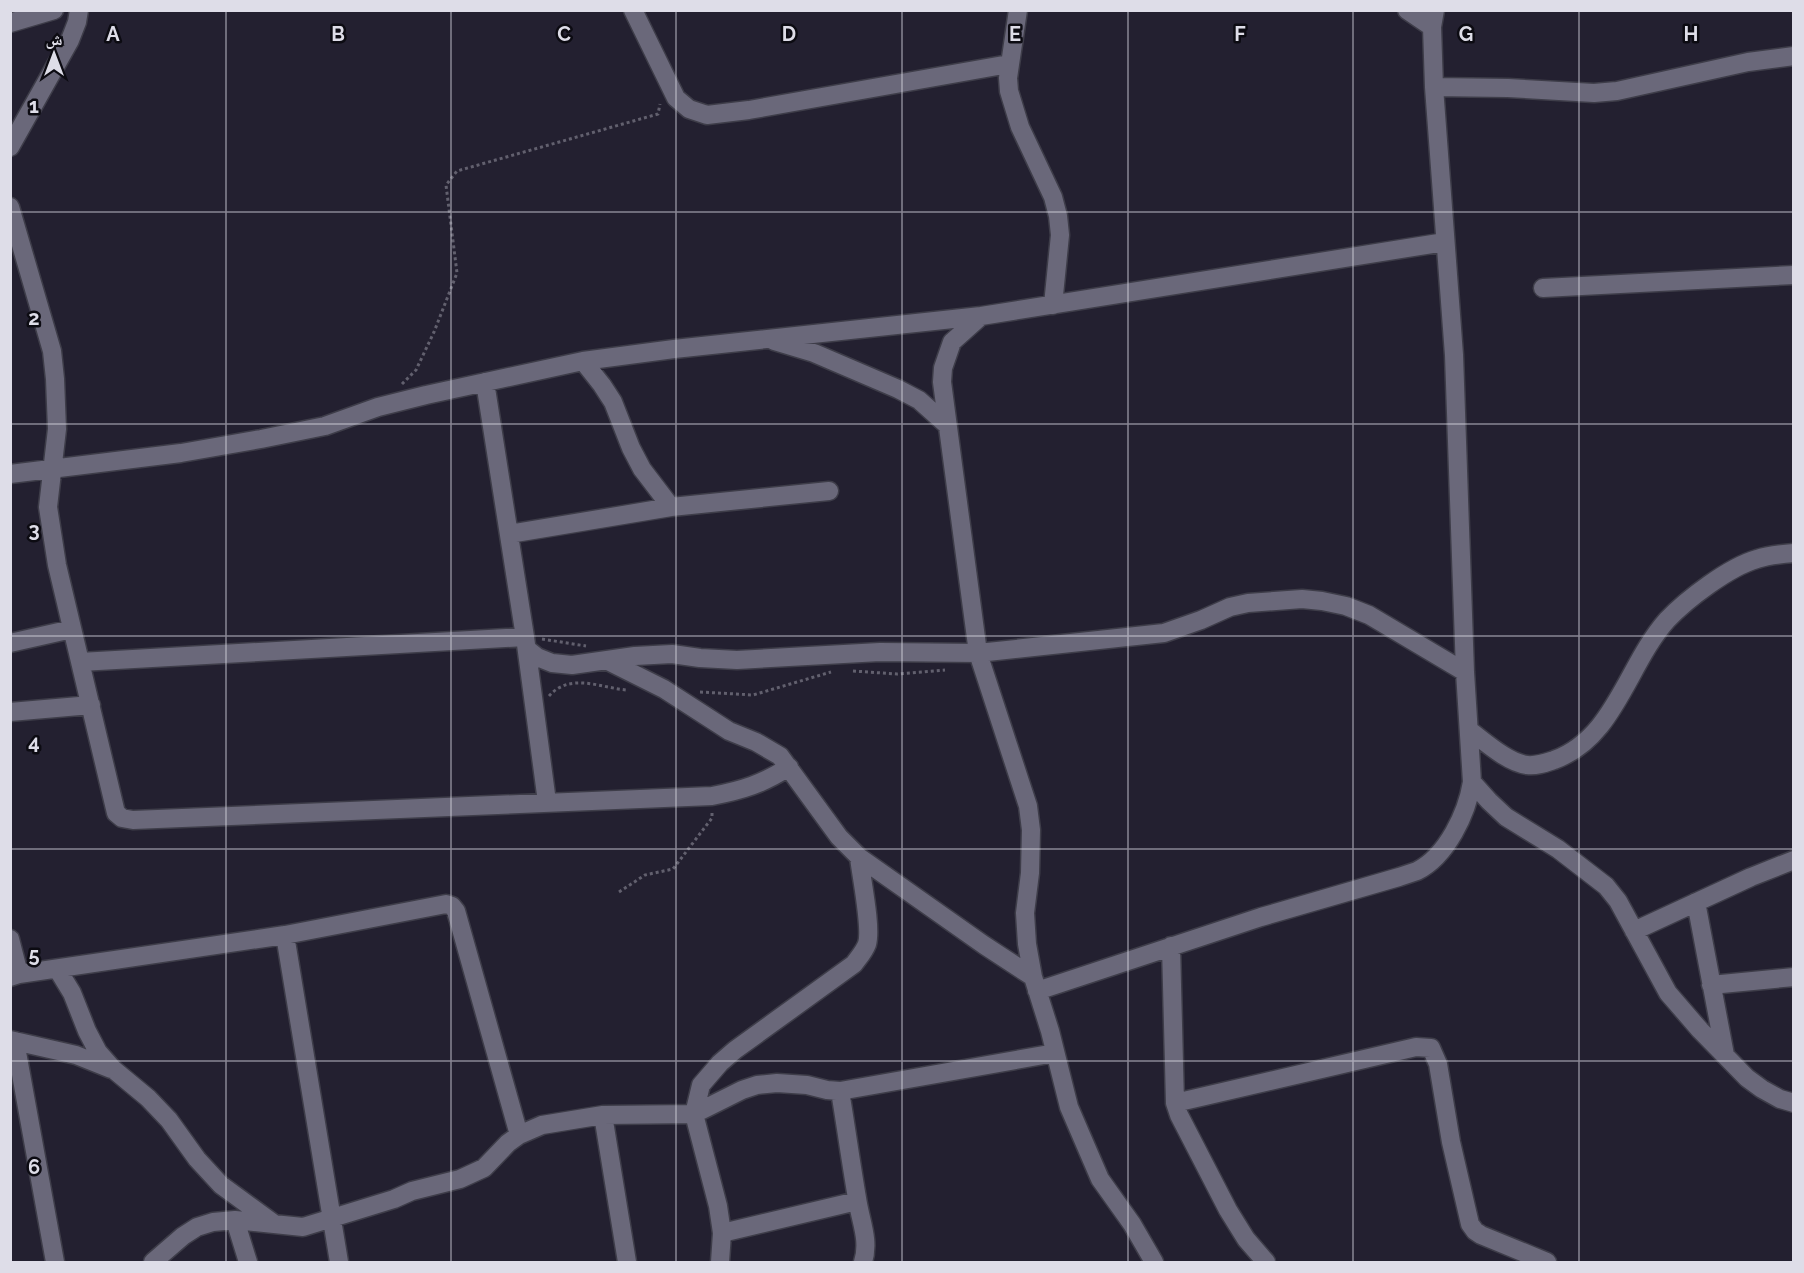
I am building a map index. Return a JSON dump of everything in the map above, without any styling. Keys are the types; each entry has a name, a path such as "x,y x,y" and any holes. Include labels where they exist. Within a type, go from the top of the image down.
{"street":[{"path":"10,23 54,10"},
{"path":"10,147 70,40 79,10"},
{"path":"633,10 676,98 689,110 707,115 749,110 1009,64"},
{"path":"1018,10 1009,64 1009,91 1020,127 1053,197 1058,216 1060,235 1053,305"},
{"path":"1035,984 1171,946 1418,870 1432,859 1451,837 1470,798 1472,782 1465,672 1454,355 1434,87 1434,19 1407,10"},
{"path":"1434,87 1594,93 1617,91 1748,62 1794,56"},
{"path":"10,207 52,351 56,379 57,429 48,507 57,565 116,813 122,818 133,820 712,796 739,791 766,781 789,767"},
{"path":"10,474 181,453 261,439 325,426 378,407 583,361 981,316 1445,242"},
{"path":"1543,288 1794,275"},
{"path":"981,316 952,342 943,368 942,382 978,652 1028,806 1031,830 1030,873 1025,928 1035,984 1069,1107 1100,1179 1132,1224 1154,1263"},
{"path":"766,339 814,353 898,389 919,400 947,425"},
{"path":"583,361 613,402 630,448 642,469 670,507"},
{"path":"486,382 526,643 547,802"},
{"path":"509,534 670,507 829,491"},
{"path":"1469,730 1498,752 1526,765 1541,764 1569,754 1587,740 1610,714 1666,621 1692,597 1738,567 1757,559 1794,553"},
{"path":"526,643 537,657 552,663 572,665 635,656 672,654 737,660 880,651 978,652 1164,633 1230,607 1248,603 1302,599 1346,606 1369,615 1465,672"},
{"path":"10,643 72,629"},
{"path":"80,662 526,643"},
{"path":"606,660 664,688 729,731 756,742 780,756 838,837 859,857 976,939 1035,984"},
{"path":"10,712 91,705"},
{"path":"1472,782 1506,817 1558,849 1606,886 1618,901 1668,993 1700,1030 1747,1078 1780,1099 1794,1103"},
{"path":"720,1263 722,1233 718,1206 694,1114 701,1085 735,1050 854,964 863,952 868,941 868,922 859,857"},
{"path":"1634,931 1751,877 1794,860"},
{"path":"1696,902 1725,1055"},
{"path":"10,939 15,976 285,935 446,904 452,906 456,911 519,1135"},
{"path":"285,935 339,1263"},
{"path":"1171,946 1175,1103 1228,1210 1246,1239 1266,1263"},
{"path":"58,970 72,993 98,1052 113,1069 148,1098 169,1120 197,1160 221,1185 275,1224"},
{"path":"1712,985 1794,977"},
{"path":"55,1263 13,1041 76,1055 113,1069"},
{"path":"1175,1103 1416,1047 1431,1048 1438,1064 1451,1142 1470,1224 1481,1235 1547,1263"},
{"path":"153,1263 183,1236 197,1227 213,1222 235,1220 303,1227 468,1175 484,1168 519,1135 542,1125 603,1115 694,1114 717,1101 757,1085 777,1083 807,1085 840,1091 1055,1053"},
{"path":"840,1091 857,1201 866,1238 863,1263"},
{"path":"603,1115 627,1263"},
{"path":"722,1233 857,1201"},
{"path":"235,1220 248,1263"}],"path":[{"path":"395,391 416,370 457,273 446,185 457,171 658,114 660,103"},
{"path":"619,892 645,875 674,869 712,818 712,796"}]}
